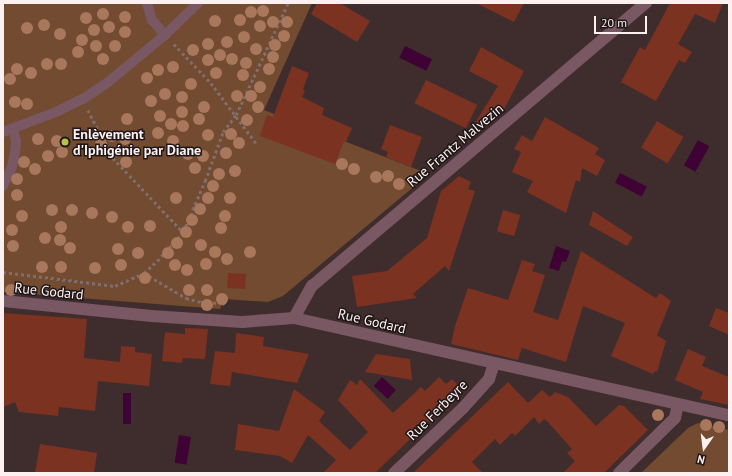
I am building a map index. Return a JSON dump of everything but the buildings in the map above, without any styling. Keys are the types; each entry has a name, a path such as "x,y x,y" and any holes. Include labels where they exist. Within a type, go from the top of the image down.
{"street":[{"name":"Rue Frantz Malvezin","path":"294,318 312,286 646,3"},
{"name":"Rue Godard","path":"3,301 151,316 242,322 294,318 494,364 729,415"},
{"name":"Rue Ferbeyre","path":"394,473 490,379 494,364"},
{"path":"619,473 675,418 678,404"}],"lane":[{"path":"147,3 152,20 165,35"},
{"path":"3,186 12,166 15,153 16,141 8,130 56,112 83,98 125,70 165,35 198,3"}],"path":[{"path":"3,272 115,286 144,274 183,232 206,181 223,132 236,115 288,3"},
{"path":"165,35 211,83 256,143"},
{"path":"83,98 113,158 183,232"},
{"path":"144,274 186,298 201,302 222,303 229,306 242,322"}],"shaded area":[{"path":"3,3 312,3 264,110 429,174 283,296 268,302 224,299 220,309 3,292"},
{"path":"405,46 432,59 426,71 399,58"},
{"path":"698,140 709,146 695,172 684,165"},
{"path":"620,173 647,187 642,196 615,183"},
{"path":"556,246 570,251 566,262 562,261 559,271 549,268"},
{"path":"382,377 396,390 388,399 374,386"},
{"path":"123,393 131,393 131,424 123,424"},
{"path":"698,423 729,430 729,473 641,473 688,428"},
{"path":"179,435 191,437 186,465 175,463"}],"place":[{"name":"Enlèvement d'Iphigénie par Diane","path":"65,142"}]}
